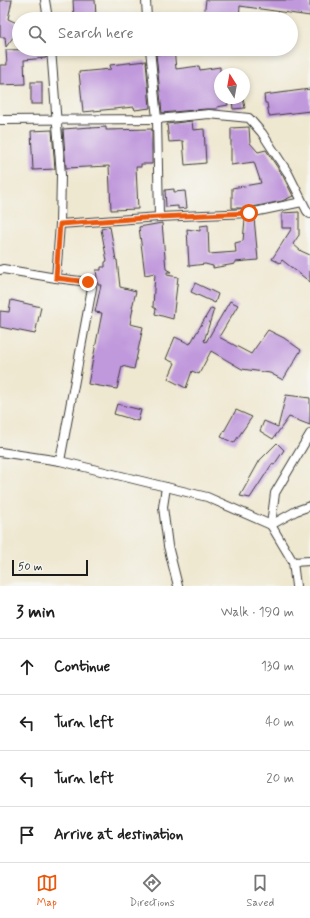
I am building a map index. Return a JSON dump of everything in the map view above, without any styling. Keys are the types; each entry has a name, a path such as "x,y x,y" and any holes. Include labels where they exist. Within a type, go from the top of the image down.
{"street":[{"path":"45,0 47,12"},
{"path":"146,0 147,12"},
{"path":"52,56 61,175 60,224 56,278"},
{"path":"151,56 157,119 159,217"},
{"path":"0,120 157,119 208,114 249,118 262,133 288,173 302,202 309,211"},
{"path":"60,224 159,217 249,213 302,202"},
{"path":"0,270 3,269 88,282 91,284 92,288 60,461"},
{"path":"271,524 275,493 310,434"},
{"path":"0,452 60,461 166,487 207,498 271,524 294,562 296,586"},
{"path":"166,487 163,507 168,546 178,586"},
{"path":"271,524 296,510 310,506"},
{"path":"294,562 310,561"}],"building":[{"path":"0,0 12,0 8,19 12,21 12,39 6,47 5,37 0,37"},
{"path":"73,0 95,0 96,12 74,12"},
{"path":"206,0 310,0 310,16 298,14 298,12 282,12 240,6 240,12 204,12"},
{"path":"6,50 12,50 12,56 46,56 46,58 24,60 25,84 0,85 0,65 7,65"},
{"path":"156,56 175,56 176,69 199,66 200,70 220,67 214,68 214,104 228,105 217,107 217,109 162,113"},
{"path":"146,61 150,108 135,110 134,107 83,112 79,72 111,69 110,65"},
{"path":"31,82 42,82 42,104 31,104"},
{"path":"310,89 310,111 269,116 264,95"},
{"path":"232,104 244,104 245,108 233,109"},
{"path":"192,121 193,130 204,129 206,163 185,165 183,141 169,142 167,124"},
{"path":"106,127 106,130 152,129 152,164 141,164 141,167 136,167 138,209 111,210 109,166 66,168 63,129"},
{"path":"249,127 250,143 258,152 266,150 283,176 293,196 282,201 248,208 232,208 232,188 261,183 254,162 231,165 231,128"},
{"path":"52,130 55,169 33,170 31,131"},
{"path":"174,189 174,192 185,191 187,208 178,209 178,206 166,207 165,190"},
{"path":"299,212 299,235 293,244 301,251 310,255 310,282 282,260 280,263 272,259 292,228 282,228 282,213"},
{"path":"254,218 258,260 235,262 235,264 213,268 213,266 205,264 189,266 187,229 200,231 200,226 208,225 209,254 236,252 235,243 243,241 245,219"},
{"path":"162,223 166,269 171,272 167,272 167,275 178,277 173,319 155,314 156,309 153,307 155,273 145,275 139,227"},
{"path":"110,227 117,260 120,287 136,291 130,324 143,327 134,369 122,366 117,389 88,384 102,313 95,312 101,285 98,285 96,270 101,270 101,267 105,267 105,262 107,261 101,229"},
{"path":"195,283 218,294 215,303 191,292"},
{"path":"11,300 41,307 35,334 0,327 0,311 9,312"},
{"path":"230,301 238,305 219,337 251,354 268,330 284,338 301,350 283,380 270,373 242,369 211,351 199,374 192,371 186,388 168,379 175,363 166,359 175,337 190,344 211,308 214,309 204,341 206,342"},
{"path":"286,395 310,398 310,425 289,417 273,439 260,431 264,421 278,427"},
{"path":"117,404 141,410 138,421 114,414"},
{"path":"236,410 252,417 234,443 221,437"},
{"path":"277,443 284,450 274,465 272,464 250,498 240,496 260,460"}],"route":[{"path":"88,282 56,278 60,224 159,217 249,213"}]}
